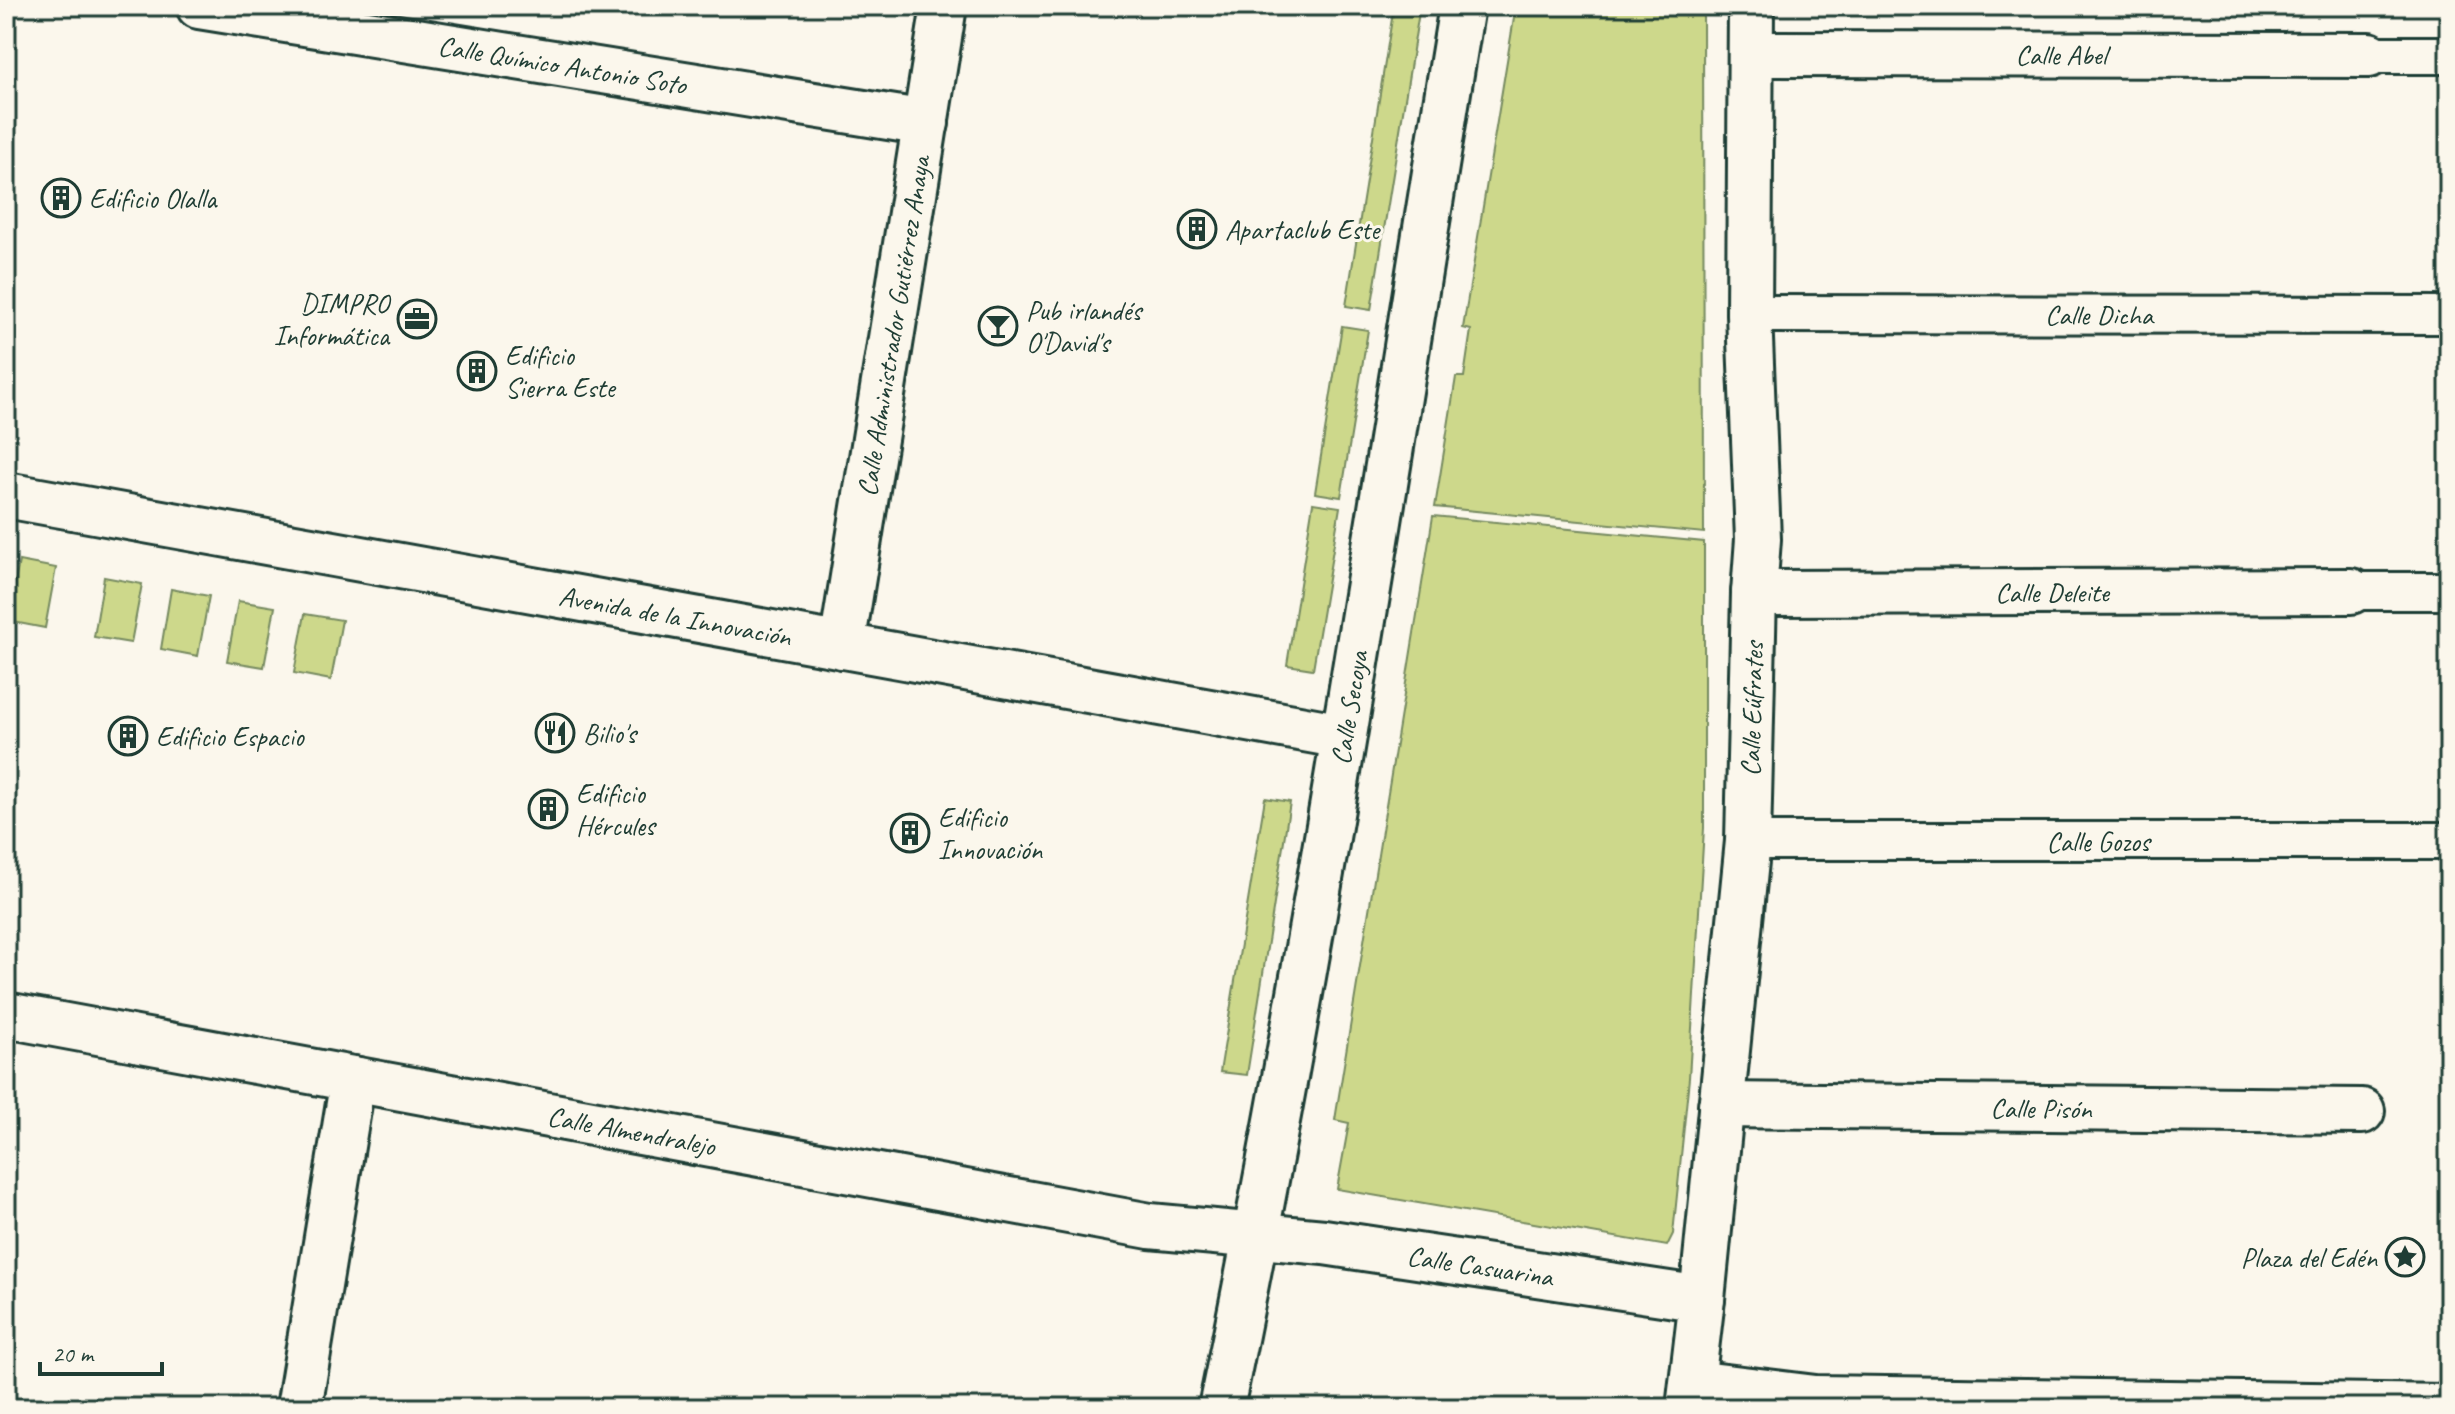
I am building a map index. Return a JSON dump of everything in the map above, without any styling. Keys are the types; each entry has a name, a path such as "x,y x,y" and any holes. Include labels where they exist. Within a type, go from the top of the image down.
{"street":[{"name":"Calle Químico Antonio Soto","path":"199,6 926,123"},
{"name":"Calle Administrador Gutiérrez Anaya","path":"842,646 944,6"},
{"name":"Calle Secoya","path":"1221,1408 1257,1235 1343,736 1462,6"},
{"name":"Calle Eúfrates","path":"1691,1393 1748,841 1758,539 1749,314 1751,6"},
{"name":"Calle Abel","path":"1751,54 2369,55"},
{"path":"2369,55 2449,55"},
{"name":"Calle Dicha","path":"1749,314 2449,315"},
{"name":"Avenida de la Innovación","path":"6,495 1343,736"},
{"path":"2351,591 2449,591"},
{"name":"Calle Deleite","path":"1754,593 2351,591"},
{"name":"Calle Gozos","path":"1748,841 2449,841"},
{"name":"Calle Almendralejo","path":"6,1015 1150,1226 1257,1235"},
{"path":"299,1408 353,1079"},
{"name":"Calle Pisón","path":"1721,1105 2362,1111"},
{"name":"Calle Casuarina","path":"1257,1235 1340,1244 1702,1299"},
{"path":"1691,1393 2449,1403"}],"green space":[{"path":"1394,6 1420,6 1371,310 1346,306"},
{"path":"1516,6 1703,6 1704,533 1435,507 1456,377 1464,377 1471,330 1463,328"},
{"path":"1342,326 1368,330 1341,497 1315,493"},
{"path":"1313,503 1340,507 1313,669 1287,665"},
{"path":"1433,516 1704,542 1704,828 1689,1078 1673,1234 1667,1246 1337,1189 1349,1123 1335,1120"},
{"path":"19,561 56,568 45,628 8,621"},
{"path":"104,577 142,584 131,643 94,637"},
{"path":"171,589 209,596 198,656 161,649"},
{"path":"238,601 275,607 264,667 227,661"},
{"path":"305,614 342,620 331,680 294,673"},
{"path":"1265,798 1290,802 1247,1075 1220,1072"}],"place":[{"name":"Edificio Olalla","path":"61,198"},
{"name":"Apartaclub Este","path":"1197,229"},
{"name":"DIMPRO Informática","path":"417,319"},
{"name":"Pub irlandés O'David's","path":"998,326"},
{"name":"Edificio Sierra Este","path":"477,371"},
{"name":"Bilio's","path":"555,733"},
{"name":"Edificio Espacio","path":"128,736"},
{"name":"Edificio Hércules","path":"548,809"},
{"name":"Edificio Innovación","path":"910,833"},
{"name":"Plaza del Edén","path":"2405,1257"}]}
